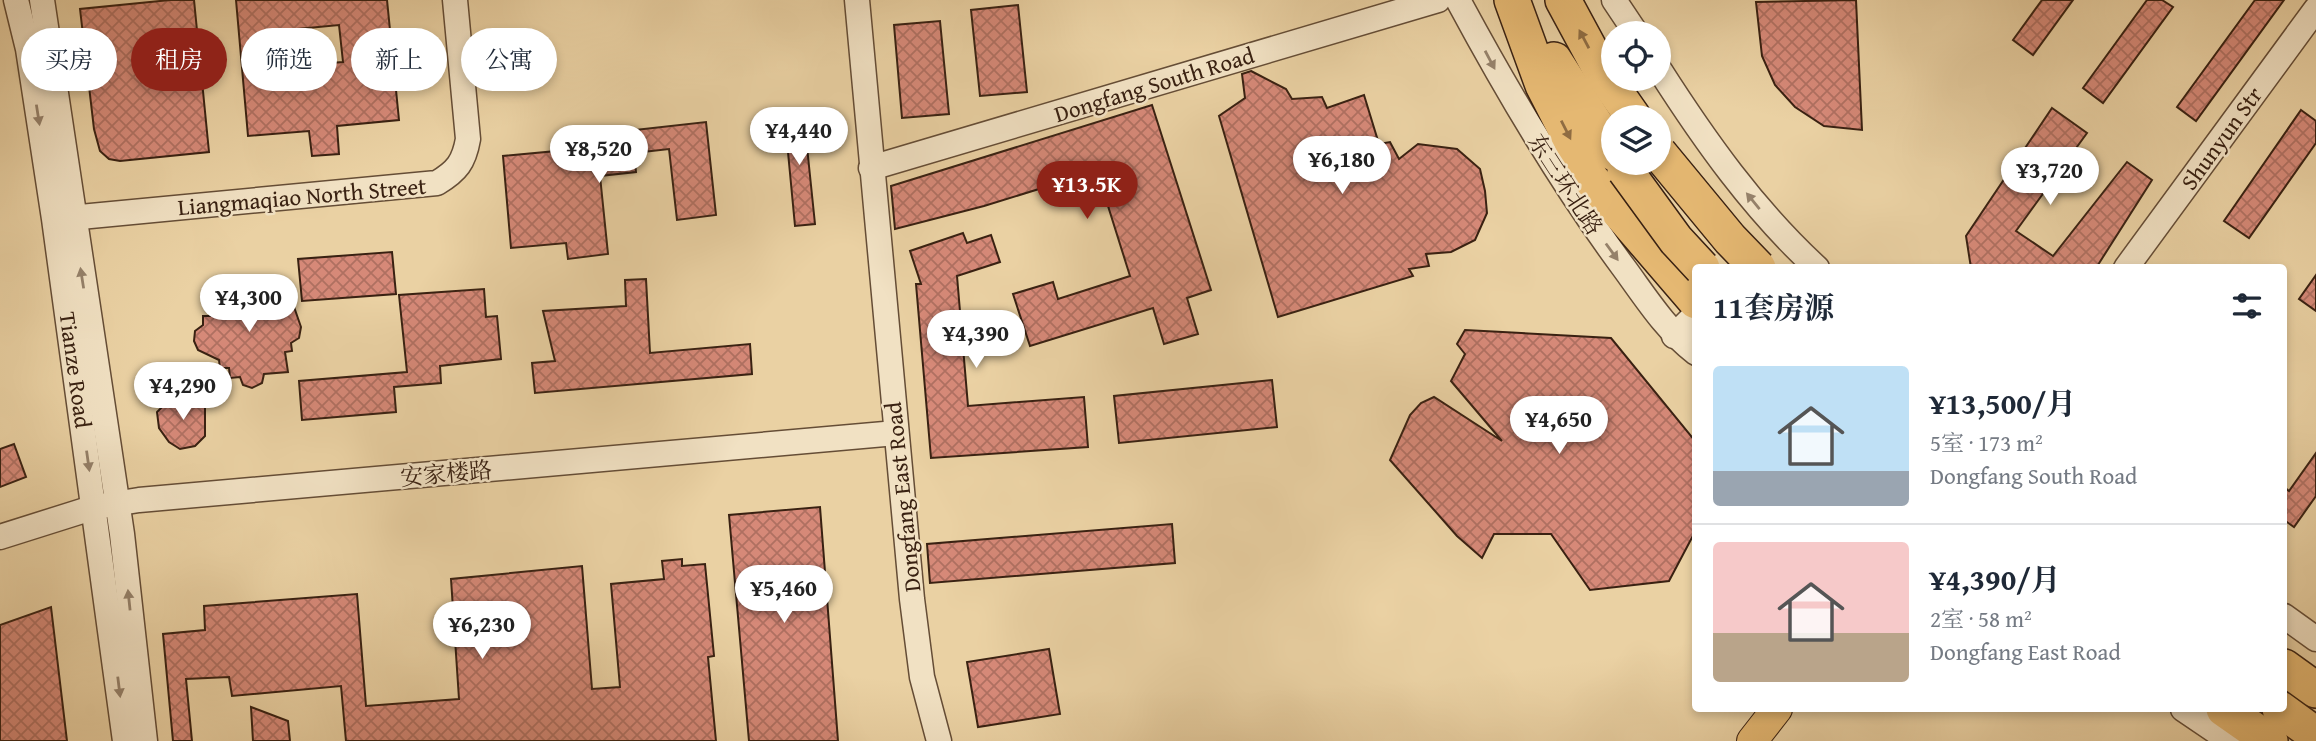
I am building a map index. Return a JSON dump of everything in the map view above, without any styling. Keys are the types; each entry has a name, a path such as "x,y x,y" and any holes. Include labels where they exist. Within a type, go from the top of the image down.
{"highway":[{"path":"1511,0 1544,85 1601,153"},
{"path":"1518,0 1601,147"},
{"path":"1563,0 1603,74 1625,105"},
{"path":"1671,168 1754,264"},
{"path":"1618,175 1692,295"},
{"path":"1620,175 1699,264"},
{"path":"2287,669 2316,691"},
{"path":"2228,712 2270,741"},
{"path":"2284,712 2316,735"}],"main road":[{"path":"1732,741 1753,712"},
{"path":"1752,741 1775,712"}],"street":[{"name":"Tianze Road","path":"16,0 64,218"},
{"name":"Tianze Road","path":"42,0 64,218 106,505 145,741"},
{"name":"Liangmaqiao North Street","path":"64,218 437,183 455,172 464,160 468,139 455,0"},
{"name":"Dongfang East Road","path":"857,0 896,433 922,677 939,741"},
{"name":"Dongfang South Road","path":"871,168 1438,0"},
{"name":"东三环北路","path":"1458,0 1514,105 1587,218 1674,336 1692,350"},
{"path":"1614,0 1628,21"},
{"name":"Shunyun Str","path":"2129,264 2316,9"},
{"path":"1671,87 1706,141 1778,232 1813,264"},
{"path":"1746,264 1778,232"},
{"path":"1674,336 1692,318"},
{"name":"安家楼路","path":"0,537 106,505 896,433"},
{"name":"Tianze Road","path":"106,505 125,741"},
{"path":"2287,618 2316,639"},
{"path":"2187,712 2230,741"}],"building":[{"path":"194,0 197,28 131,28 131,91 203,91 209,152 120,161 109,159 100,151 94,129 90,91 117,91 117,28 82,28 80,9"},
{"path":"236,0 387,0 390,28 351,28 351,91 396,91 399,120 337,126 339,154 312,156 309,131 248,136 244,91 337,91 337,62 343,62 339,25 241,28 241,57"},
{"path":"1856,0 1862,130 1824,126 1795,107 1775,85 1762,56 1756,2"},
{"path":"2042,0 2073,0 2033,55 2013,40"},
{"path":"2147,0 2162,0 2173,7 2103,103 2083,88"},
{"path":"2255,0 2284,0 2196,121 2177,107"},
{"path":"1018,5 1027,92 980,96 971,10"},
{"path":"940,21 949,114 902,118 894,25"},
{"path":"1251,71 1286,89 1292,99 1322,97 1327,108 1364,95 1379,144 1390,142 1399,159 1418,144 1457,149 1480,169 1485,191 1487,213 1475,240 1451,252 1426,254 1429,266 1409,269 1413,276 1278,317 1219,116 1245,98 1242,74"},
{"path":"1152,105 1211,290 1187,298 1198,334 1164,344 1153,308 1030,346 1013,294 1053,282 1058,299 1130,276 1097,171 984,206 895,229 891,186"},
{"path":"803,108 815,224 795,226 784,110"},
{"path":"2052,108 2087,133 2016,231 2053,256 2127,162 2152,180 2099,264 1970,264 1966,236"},
{"path":"2301,110 2316,121 2316,143 2249,238 2224,221"},
{"path":"706,122 716,215 677,220 669,149 634,153 636,172 600,176 608,254 568,259 566,243 511,248 503,156 556,151 555,139"},
{"path":"963,233 967,243 991,235 1000,262 957,276 968,406 1084,397 1088,447 931,458 916,284 921,284 910,251"},
{"path":"392,252 396,294 302,301 298,259"},
{"path":"2316,275 2316,311 2299,299"},
{"path":"646,279 650,353 750,344 752,374 535,393 532,363 555,361 543,311 626,306 625,280"},
{"path":"243,280 252,283 252,290 264,288 265,296 275,296 275,306 293,304 301,327 299,338 291,343 292,351 285,352 288,372 264,374 262,383 252,388 243,385 240,377 230,378 229,368 220,368 219,360 198,350 194,341 195,331 203,325 203,316 210,316 209,302 222,301 222,293 233,291 235,283"},
{"path":"484,289 486,317 497,316 501,359 440,366 441,383 394,387 396,412 302,420 299,381 407,372 399,295"},
{"path":"1465,330 1611,338 1692,437 1692,538 1669,581 1590,590 1551,534 1494,534 1482,558 1457,536 1390,460 1410,415 1421,403 1434,397 1502,441 1451,381 1465,354 1457,344"},
{"path":"1272,380 1277,427 1119,443 1114,396"},
{"path":"192,398 205,407 205,436 195,446 180,449 169,442 159,428 157,412 168,401"},
{"path":"14,444 26,477 0,487 0,449"},
{"path":"2316,453 2316,496 2294,527 2287,522 2287,489 2289,491"},
{"path":"820,507 838,741 749,741 729,515"},
{"path":"1172,524 1175,563 930,583 927,544"},
{"path":"682,559 682,566 705,564 714,656 708,657 716,741 346,741 341,686 232,696 229,677 186,679 192,741 173,741 163,634 205,630 204,606 357,594 366,706 459,699 451,579 582,566 592,689 620,687 611,584 664,579 662,561"},
{"path":"51,607 67,741 0,741 0,625"},
{"path":"1049,649 1060,714 978,727 967,662"},
{"path":"251,707 288,721 290,741 253,741"}]}
